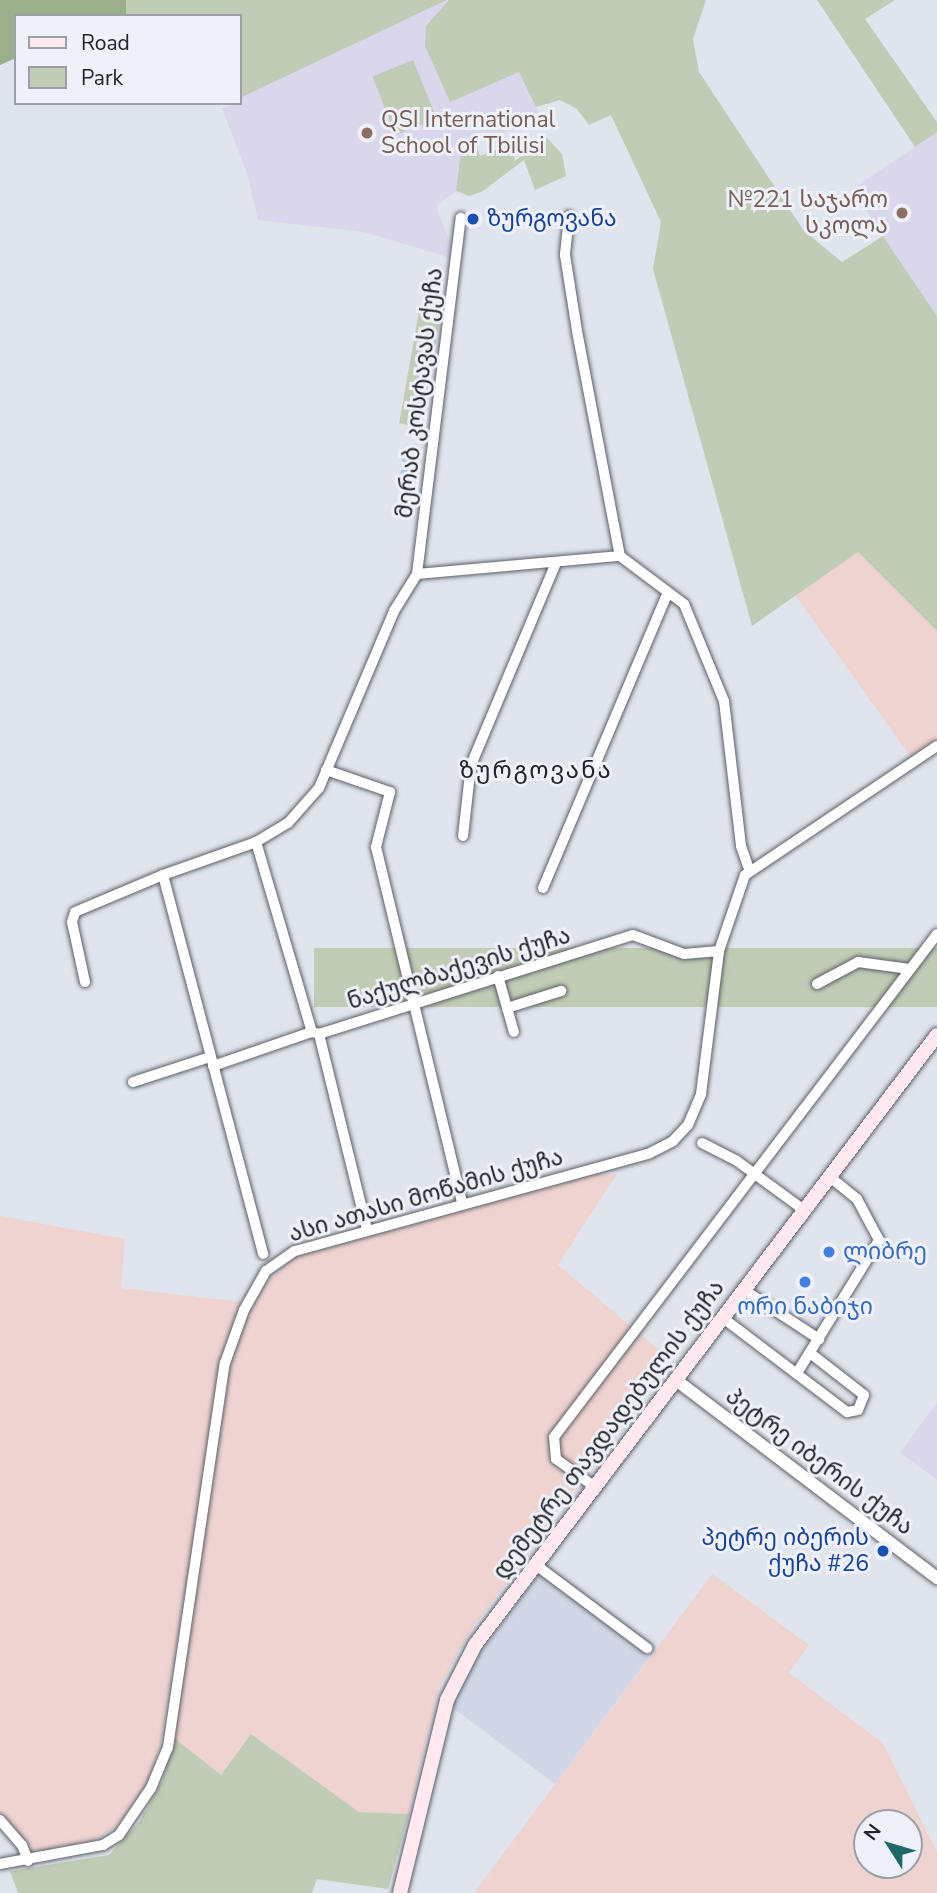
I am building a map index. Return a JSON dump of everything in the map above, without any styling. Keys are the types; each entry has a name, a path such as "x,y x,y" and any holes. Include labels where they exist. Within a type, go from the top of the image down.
{"main road":[{"name":"დემეტრე თავდადებულის ქუჩა","path":"400,1893 440,1724 457,1677 536,1565 937,1035"}],"street":[{"path":"569,216 565,255 576,331 620,556 684,604 724,701 741,846 749,869 937,746"},
{"name":"მერაბ კოსტავას ქუჩა","path":"417,574 461,218"},
{"path":"85,982 72,922 75,912 163,874 256,842 295,816 318,788 394,611 417,574 620,556"},
{"path":"463,836 471,765 556,563"},
{"path":"542,888 668,592"},
{"path":"326,770 390,792 376,847 412,1003 463,1202"},
{"path":"256,842 315,1033 367,1229"},
{"name":"ასი ათასი მოწამის ქუჩა","path":"0,1864 92,1848 119,1835 151,1788 168,1747 225,1363 244,1310 272,1265 295,1251 463,1202 648,1154 673,1141 688,1125 701,1094 719,951 749,869"},
{"path":"163,874 263,1254"},
{"name":"დემეტრე თავდადებულის ქუჩა","path":"595,1487 556,1459 554,1437 937,934"},
{"name":"ნაქულბაქევის ქუჩა","path":"133,1082 315,1033 633,935 684,954 719,951"},
{"path":"817,984 858,962 910,969"},
{"path":"498,976 514,1031"},
{"path":"507,1008 561,991"},
{"path":"702,1143 754,1173 804,1210"},
{"path":"797,1373 879,1240 856,1199 830,1177"},
{"path":"744,1290 819,1339"},
{"path":"723,1318 847,1412 858,1410 865,1402 862,1393 810,1353"},
{"name":"პეტრე იბერის ქუჩა","path":"676,1380 937,1578"},
{"path":"536,1565 647,1648"},
{"path":"0,1820 22,1845 27,1861"}],"shaded area":[{"name":"QSI International School of Tbilisi","path":"448,0 485,0 542,119 461,148 456,191 436,207 452,247 451,258 364,232 258,220 248,176 222,108 242,105 242,97"},
{"name":"№221 საჯარო სკოლა","path":"937,132 937,316 852,189"},
{"path":"858,552 937,631 937,741 912,759 795,595"},
{"path":"599,1173 616,1175 558,1265 670,1359 470,1632 439,1687 409,1814 359,1812 251,1734 221,1776 173,1737 231,1363 245,1319 266,1282 294,1257"},
{"path":"0,1216 125,1239 121,1288 242,1302 222,1357 161,1742 149,1779 119,1825 91,1843 30,1854 0,1812"},
{"path":"937,1402 937,1480 900,1453"},
{"path":"547,1565 657,1647 555,1784 453,1708 463,1676"},
{"path":"712,1574 809,1645 789,1673 883,1743 916,1809 853,1809 853,1879 923,1879 923,1824 937,1852 937,1893 474,1893"}],"green space":[{"path":"0,0 126,0 126,14 14,14 14,59 0,65"},
{"path":"47,0 447,0 242,97 242,14 76,14"},
{"path":"449,0 706,0 693,39 699,72 804,231 842,262 883,236 937,316 937,631 858,552 752,626 653,269 661,222 611,115 589,125 577,109 560,100 536,107 519,72 450,102 425,46 426,26"},
{"path":"817,0 895,0 865,19 937,122 937,132 915,147"},
{"path":"413,60 437,118 396,135 372,76"},
{"path":"547,138 562,154 566,176 535,190 524,160 483,191 469,196 456,191 461,151 477,147 480,156 511,144 515,161"},
{"path":"420,305 442,309 421,427 399,423"},
{"path":"314,948 937,948 937,1007 314,1007"},
{"path":"251,1734 359,1812 409,1814 388,1889 317,1879 312,1893 18,1893 10,1871 109,1855 139,1822 163,1780 173,1737 221,1775"}],"water":[{"path":"403,458 417,460 413,490 399,488"}],"place":[{"name":"QSI International School of Tbilisi","path":"367,133"},
{"name":"№221 საჯარო სკოლა","path":"902,213"},
{"name":"ზურგოვანა","path":"473,219"},
{"name":"ლიბრე","path":"829,1252"},
{"name":"ორი ნაბიჯი","path":"805,1282"},
{"name":"პეტრე იბერის ქუჩა #26","path":"883,1551"}],"district":[{"name":"ზურგოვანა","path":"536,771"}]}
